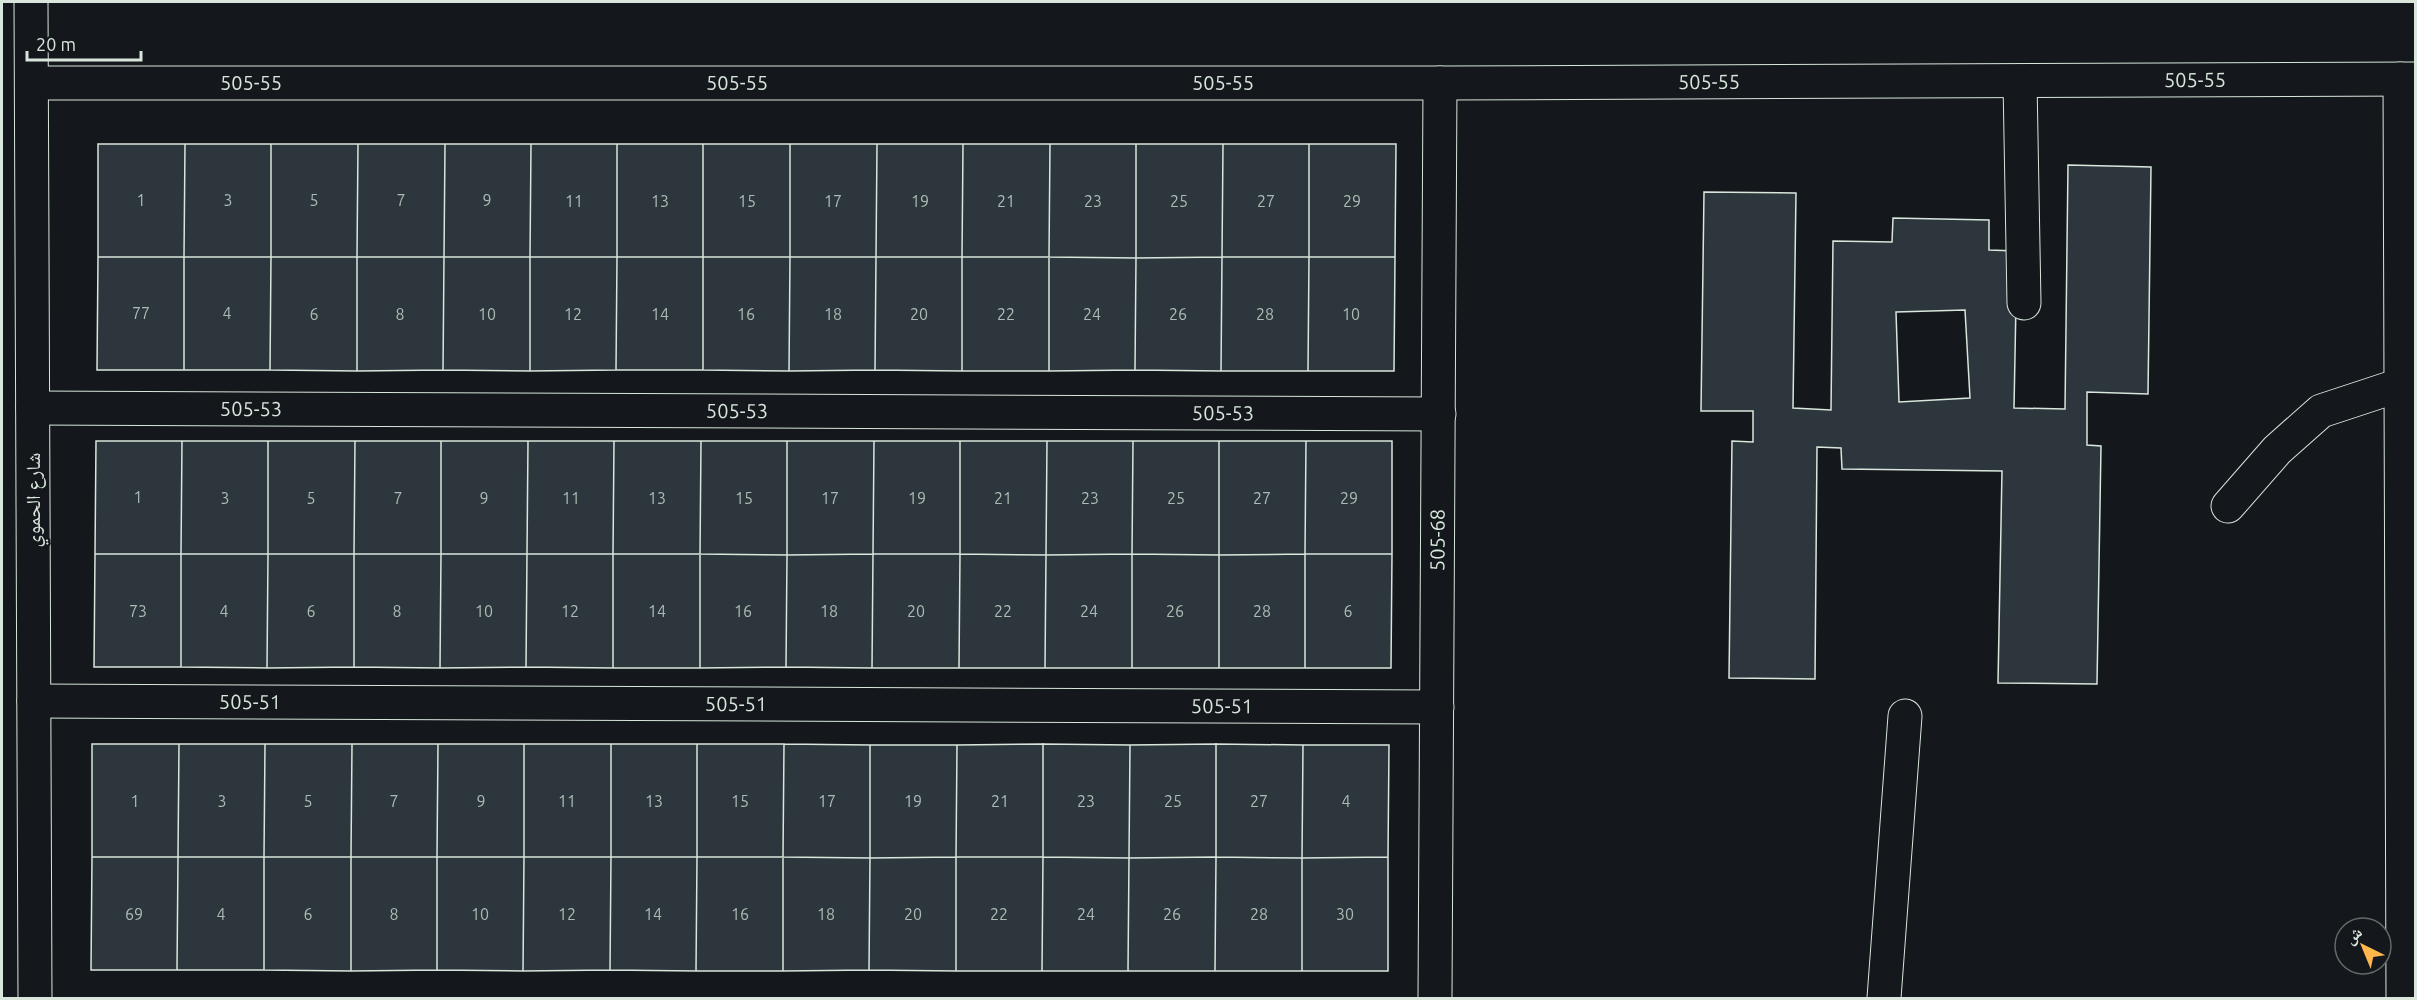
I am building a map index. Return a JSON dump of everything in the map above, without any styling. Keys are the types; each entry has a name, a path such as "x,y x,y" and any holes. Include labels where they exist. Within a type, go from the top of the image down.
{"street":[{"name":"شارع الحموي","path":"31,2 35,999"},
{"name":"505-55","path":"32,83 1440,83 2408,79"},
{"path":"2403,999 2409,706 2408,79"},
{"path":"2020,81 2024,303"},
{"name":"505-68","path":"1435,999 1440,83"},
{"path":"2228,506 2277,450 2321,411 2407,401"},
{"name":"505-53","path":"33,408 1439,414"},
{"name":"505-51","path":"34,701 1437,707"},
{"path":"1884,999 1905,716"}],"building":[{"path":"98,144 185,144 184,257 98,257"},
{"path":"185,144 271,144 271,257 184,257"},
{"path":"271,144 358,144 357,257 271,257"},
{"path":"358,144 445,144 444,257 357,257"},
{"path":"445,144 531,144 530,257 444,257"},
{"path":"531,144 617,144 617,257 530,257"},
{"path":"617,144 703,144 703,257 617,257"},
{"path":"703,144 790,144 790,257 703,257"},
{"path":"790,144 877,144 876,257 790,257"},
{"path":"877,144 963,144 962,257 876,257"},
{"path":"963,144 1050,144 1049,257 962,257"},
{"path":"1050,144 1136,144 1136,258 1049,257"},
{"path":"1136,144 1223,144 1222,257 1136,258"},
{"path":"1223,144 1309,144 1309,257 1222,257"},
{"path":"1309,144 1396,144 1395,257 1309,257"},
{"path":"2068,165 2151,167 2148,394 2087,392 2087,445 2101,446 2097,684 1998,683 2002,471 1842,469 1841,448 1817,447 1815,679 1729,678 1732,441 1753,442 1753,411 1701,411 1704,192 1796,193 1793,408 1831,410 1833,241 1892,242 1893,218 1989,220 1989,250 2017,251 2014,408 2065,409","holes":["1965,310 1970,398 1899,402 1896,312"]},
{"path":"98,257 184,257 184,370 97,370"},
{"path":"184,257 271,257 270,370 184,370"},
{"path":"271,257 357,257 357,371 270,370"},
{"path":"357,257 444,257 443,370 357,371"},
{"path":"444,257 530,257 530,371 443,370"},
{"path":"530,257 617,257 616,370 530,371"},
{"path":"617,257 703,257 703,370 616,370"},
{"path":"703,257 790,257 789,371 703,370"},
{"path":"790,257 876,257 875,370 789,371"},
{"path":"876,257 962,257 962,371 875,370"},
{"path":"962,257 1049,257 1049,371 962,371"},
{"path":"1049,257 1136,258 1135,370 1049,371"},
{"path":"1222,257 1309,257 1308,371 1221,371"},
{"path":"1222,257 1221,371 1135,370 1136,258"},
{"path":"1309,257 1395,257 1394,371 1308,371"},
{"path":"96,441 182,441 181,554 95,554"},
{"path":"182,441 268,441 268,554 181,554"},
{"path":"268,441 355,441 354,554 268,554"},
{"path":"355,441 441,441 441,554 354,554"},
{"path":"441,441 528,441 527,554 441,554"},
{"path":"528,441 614,441 613,554 527,554"},
{"path":"614,441 701,441 700,554 613,554"},
{"path":"701,441 787,441 787,555 700,554"},
{"path":"787,441 874,441 873,554 787,555"},
{"path":"874,441 960,441 960,554 873,554"},
{"path":"960,441 1047,441 1046,555 960,554"},
{"path":"1047,441 1133,441 1132,554 1046,555"},
{"path":"1133,441 1219,441 1219,555 1132,554"},
{"path":"1219,441 1306,441 1305,554 1219,555"},
{"path":"1306,441 1392,441 1392,554 1305,554"},
{"path":"95,554 181,554 181,667 94,667"},
{"path":"181,554 268,554 267,668 181,667"},
{"path":"268,554 354,554 354,667 267,668"},
{"path":"354,554 441,554 440,668 354,667"},
{"path":"441,554 527,554 526,667 440,668"},
{"path":"527,554 613,554 613,668 526,667"},
{"path":"613,554 700,554 700,668 613,668"},
{"path":"700,554 787,555 786,667 700,668"},
{"path":"873,554 960,554 959,668 872,668"},
{"path":"873,554 872,668 786,667 787,555"},
{"path":"960,554 1046,555 1045,668 959,668"},
{"path":"1132,554 1219,555 1219,668 1132,668"},
{"path":"1132,554 1132,668 1045,668 1046,555"},
{"path":"1305,554 1392,554 1391,668 1305,668"},
{"path":"1305,554 1305,668 1219,668 1219,555"},
{"path":"92,744 179,744 178,857 92,857"},
{"path":"179,744 265,744 264,857 178,857"},
{"path":"265,744 352,744 351,857 264,857"},
{"path":"352,744 438,744 437,857 351,857"},
{"path":"438,744 524,744 524,857 437,857"},
{"path":"524,744 611,744 611,857 524,857"},
{"path":"611,744 697,744 697,857 611,857"},
{"path":"697,744 784,744 783,857 697,857"},
{"path":"784,744 870,745 870,858 783,857"},
{"path":"1043,744 1130,745 1129,858 1043,857"},
{"path":"1043,744 1043,857 956,857 957,745"},
{"path":"1216,744 1303,745 1302,858 1216,857"},
{"path":"1216,744 1216,857 1129,858 1130,745"},
{"path":"870,745 957,745 956,857 870,858"},
{"path":"1303,745 1389,745 1388,857 1302,858"},
{"path":"92,857 178,857 177,970 91,970"},
{"path":"178,857 264,857 264,970 177,970"},
{"path":"264,857 351,857 351,971 264,970"},
{"path":"351,857 437,857 437,970 351,971"},
{"path":"437,857 524,857 523,971 437,970"},
{"path":"524,857 611,857 610,970 523,971"},
{"path":"611,857 697,857 696,971 610,970"},
{"path":"697,857 783,857 783,971 696,971"},
{"path":"783,857 870,858 869,970 783,971"},
{"path":"956,857 1043,857 1042,971 956,971"},
{"path":"956,857 956,971 869,970 870,858"},
{"path":"1043,857 1129,858 1128,971 1042,971"},
{"path":"1216,857 1302,858 1302,971 1215,971"},
{"path":"1216,857 1215,971 1128,971 1129,858"},
{"path":"1388,857 1388,971 1302,971 1302,858"}]}
